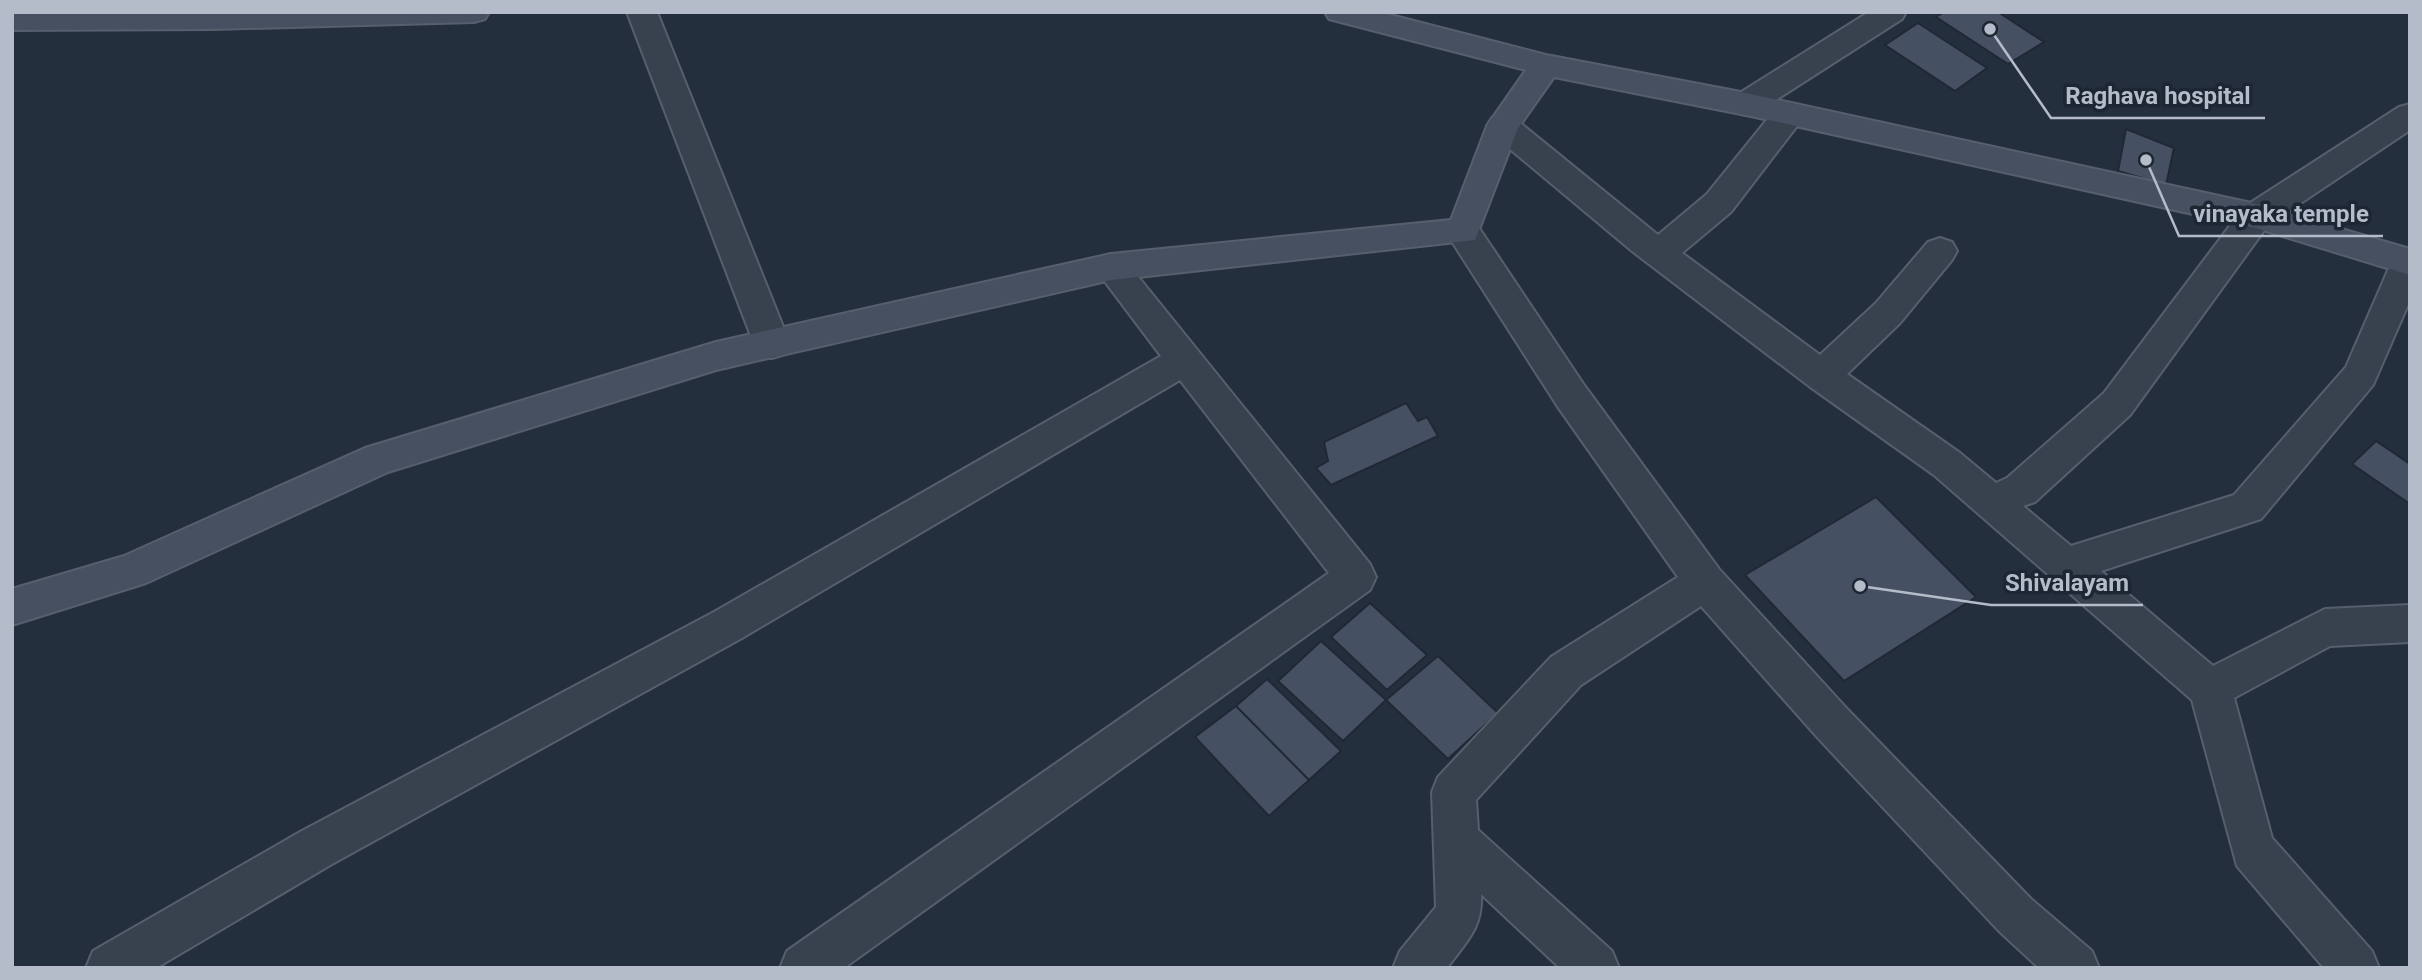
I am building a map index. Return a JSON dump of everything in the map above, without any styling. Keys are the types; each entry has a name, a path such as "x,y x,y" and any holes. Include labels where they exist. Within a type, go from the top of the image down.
{"main road":[{"path":"12,20 474,12"},
{"path":"1340,12 1546,65 1746,104 2256,216 2409,261"},
{"path":"12,607 132,571 378,459 716,356 1111,267 1463,231 1503,126 1546,65"}],"street":[{"path":"642,12 772,344"},
{"path":"1746,104 1891,12"},
{"path":"1659,253 1719,203 1789,114"},
{"path":"1991,501 2021,490 2118,404 2256,216 2410,115"},
{"path":"1503,126 1659,253 1822,376 1947,464 2210,689 2253,850 2355,968"},
{"path":"1463,231 1571,397 1705,582 1833,724 2015,915 2074,968"},
{"path":"1822,376 1888,313 1940,251"},
{"path":"2066,565 2246,507 2360,376 2409,261"},
{"path":"804,968 1356,577 1111,267"},
{"path":"110,968 316,848 727,625 1184,360"},
{"path":"1417,968 1459,914 1454,792 1566,671 1705,582"},
{"path":"2210,689 2325,628 2403,626 2410,623"},
{"path":"1456,840 1595,968"}],"building":[{"path":"1944,12 1998,12 2044,42 2008,64 1936,17"},
{"path":"1918,23 1987,68 1955,91 1885,45"},
{"path":"2126,129 2174,148 2166,185 2118,171"},
{"path":"1406,403 1418,421 1427,417 1438,436 1331,485 1316,468 1328,461 1324,442"},
{"path":"2376,441 2410,464 2410,504 2352,464"},
{"path":"1876,497 1976,597 1844,681 1745,575"},
{"path":"1370,603 1427,655 1387,690 1331,637"},
{"path":"1321,641 1386,700 1343,741 1278,681"},
{"path":"1438,656 1498,713 1448,759 1386,700"},
{"path":"1267,679 1341,751 1309,780 1236,706"},
{"path":"1236,706 1309,780 1269,816 1195,737"}],"place":[{"name":"Raghava hospital","path":"1990,29"},
{"name":"vinayaka temple","path":"2146,160"},
{"name":"Shivalayam","path":"1860,586"}]}
